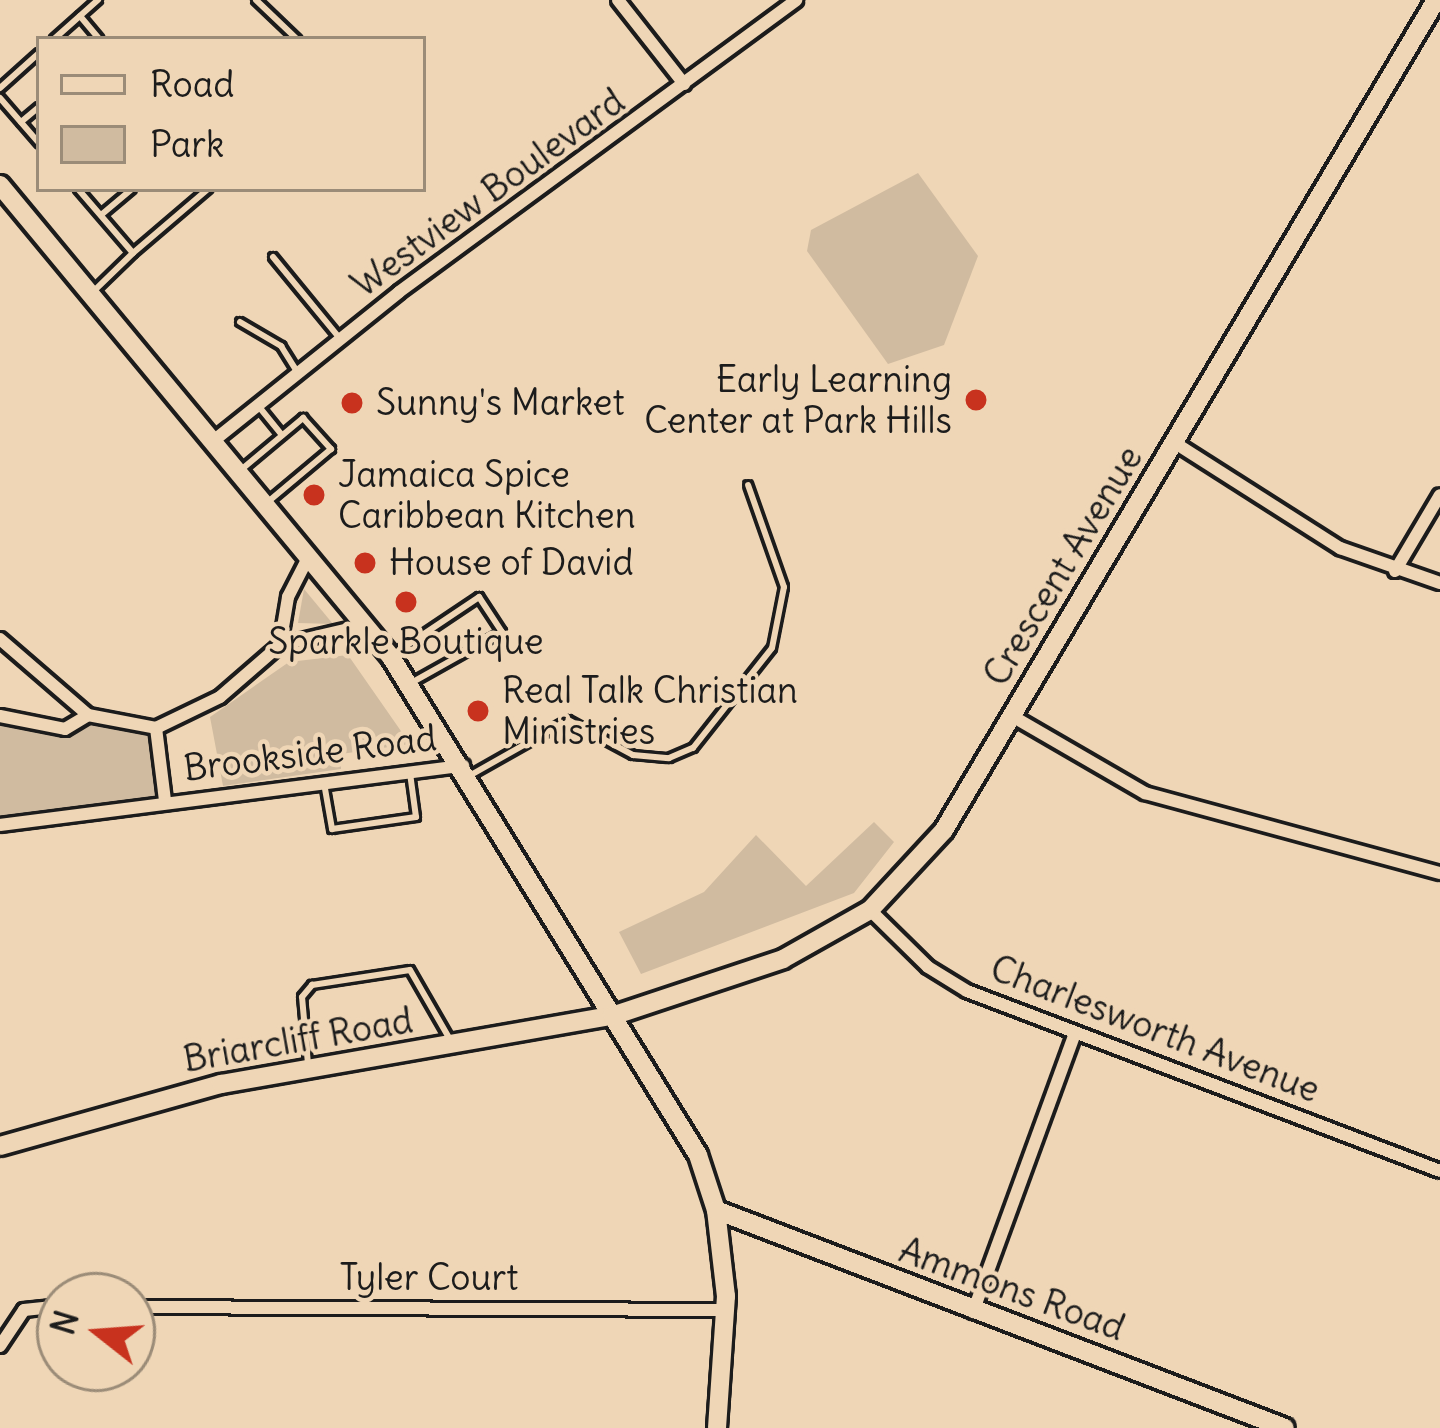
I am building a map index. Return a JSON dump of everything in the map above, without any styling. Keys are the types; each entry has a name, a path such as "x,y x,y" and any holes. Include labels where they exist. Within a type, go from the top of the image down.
{"street":[{"path":"618,0 683,85"},
{"name":"Westview Boulevard","path":"217,437 796,0"},
{"name":"Crescent Avenue","path":"612,1016 783,959 870,910 928,853 1436,8"},
{"path":"0,185 217,437 368,625 466,771 698,1155 716,1210 725,1310 717,1428"},
{"path":"1175,443 1340,548 1440,583"},
{"path":"1395,571 1440,495"},
{"path":"280,645 288,597 310,554"},
{"path":"0,639 88,715 156,728 220,697 280,645 368,625"},
{"path":"0,716 65,729 88,715"},
{"path":"1012,716 1145,793 1440,873"},
{"name":"Brookside Road","path":"156,728 165,800"},
{"name":"Brookside Road","path":"0,825 165,800 466,771"},
{"name":"Charlesworth Avenue","path":"870,910 940,976 1076,1034 1440,1171"},
{"name":"Briarcliff Road","path":"0,1146 152,1100 612,1016"},
{"path":"973,1312 1076,1034"},
{"name":"Ammons Road","path":"716,1210 1285,1428"},
{"name":"Tyler Court","path":"156,1306 725,1310"},
{"path":"0,1346 24,1310 36,1309"}],"lane":[{"path":"58,36 98,0"},
{"path":"256,0 294,36"},
{"path":"80,16 97,36"},
{"path":"0,88 36,56"},
{"path":"0,98 36,140"},
{"path":"20,122 36,109"},
{"path":"81,192 133,253"},
{"path":"101,215 128,192"},
{"path":"92,293 204,192"},
{"path":"273,257 341,339"},
{"path":"240,322 281,346 298,373"},
{"path":"257,405 282,435"},
{"path":"242,469 303,418 331,449 269,501"},
{"path":"466,771 568,720 633,755 668,758 693,748 772,648 784,587 748,485"},
{"path":"391,657 479,597 502,632 410,684"},
{"path":"323,782 332,829 416,818 410,773"},
{"path":"309,1070 302,997 312,985 410,970 452,1046"}],"green space":[{"path":"918,173 978,256 944,345 888,364 807,251 811,230"},
{"path":"304,589 333,624 298,623"},
{"path":"348,655 410,744 341,754 341,769 223,786 210,717 289,662"},
{"path":"0,714 65,729 88,715 156,728 165,800 0,823"},
{"path":"874,822 894,842 854,893 641,974 619,932 704,892 756,835 806,886"}],"place":[{"name":"Early Learning Center at Park Hills","path":"976,400"},
{"name":"Sunny's Market","path":"352,403"},
{"name":"Jamaica Spice Caribbean Kitchen","path":"314,495"},
{"name":"House of David","path":"365,563"},
{"name":"Sparkle Boutique","path":"406,602"},
{"name":"Real Talk Christian Ministries","path":"478,711"}]}
